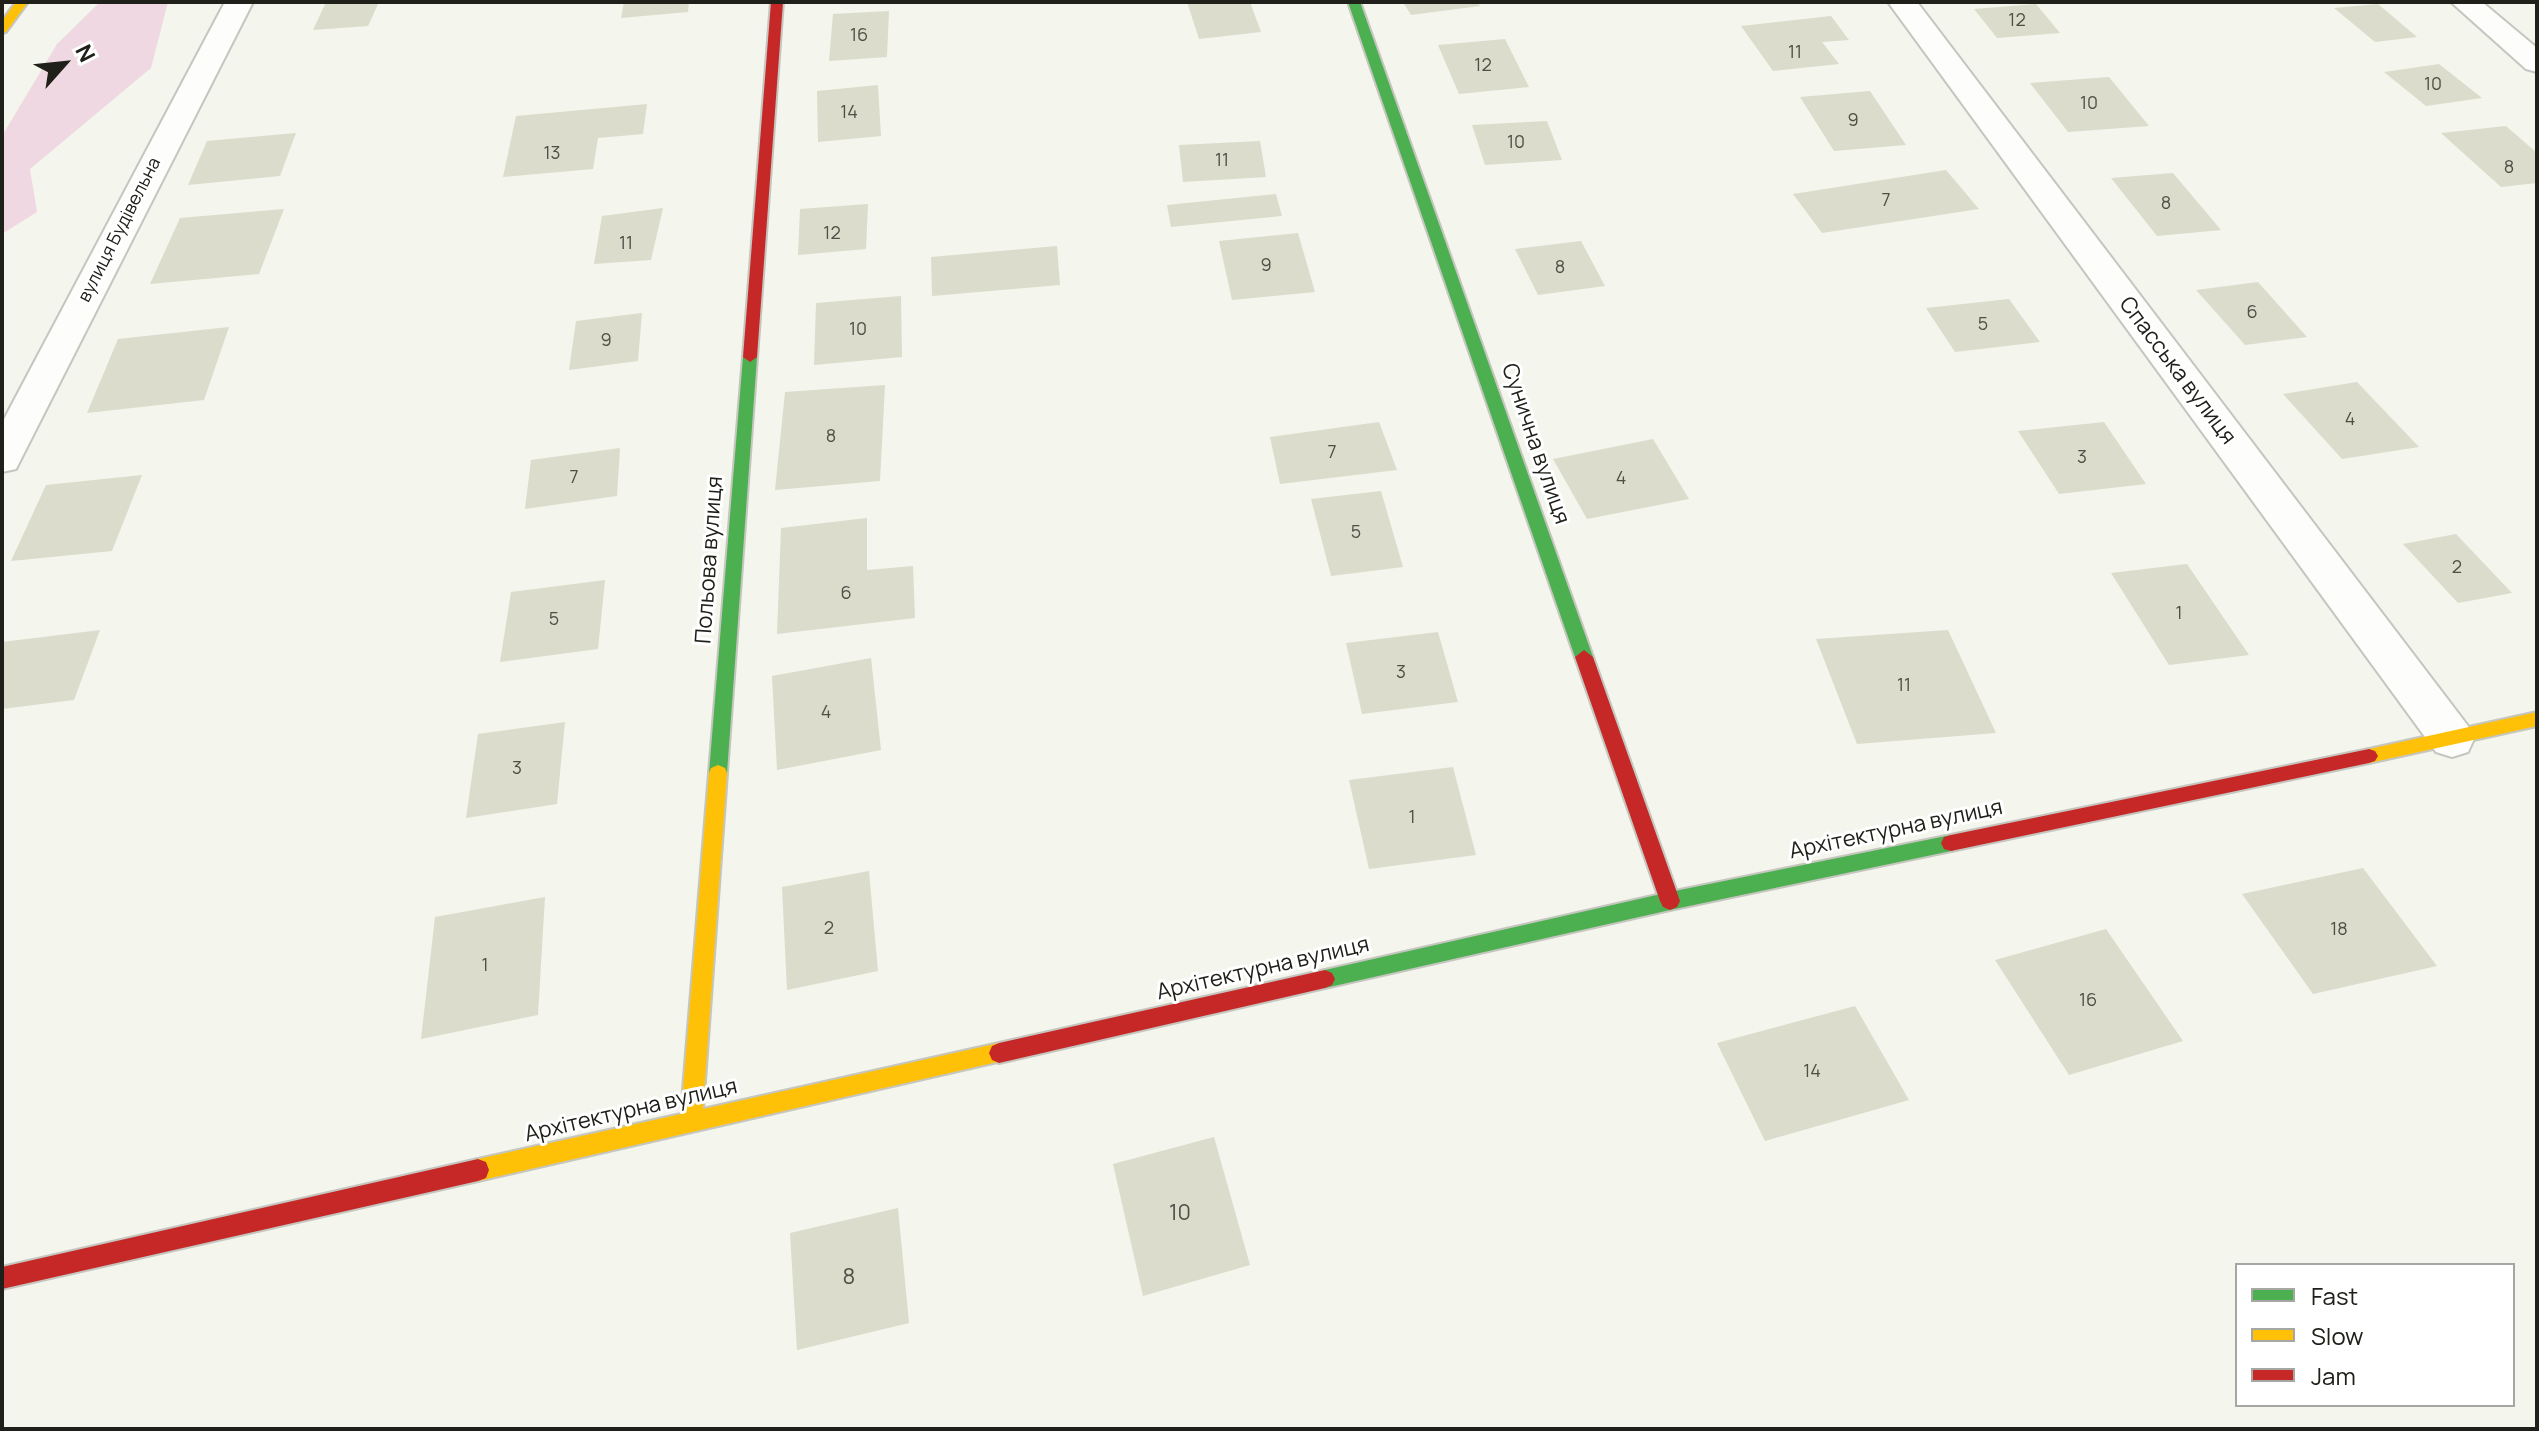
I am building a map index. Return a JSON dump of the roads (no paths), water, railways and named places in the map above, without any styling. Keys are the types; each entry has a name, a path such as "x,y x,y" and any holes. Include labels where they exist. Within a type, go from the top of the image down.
{"street":[{"path":"2,29 22,2"},
{"name":"вулиця Будівельна","path":"2,459 239,2"},
{"name":"Польова вулиця","path":"691,1122 777,2"},
{"name":"Сунична вулиця","path":"1354,2 1670,901"},
{"name":"Спасська вулиця","path":"1902,2 2452,739"},
{"path":"2465,2 2537,63"},
{"name":"Архітектурна вулиця","path":"2,1278 1670,901 2537,719"}]}
